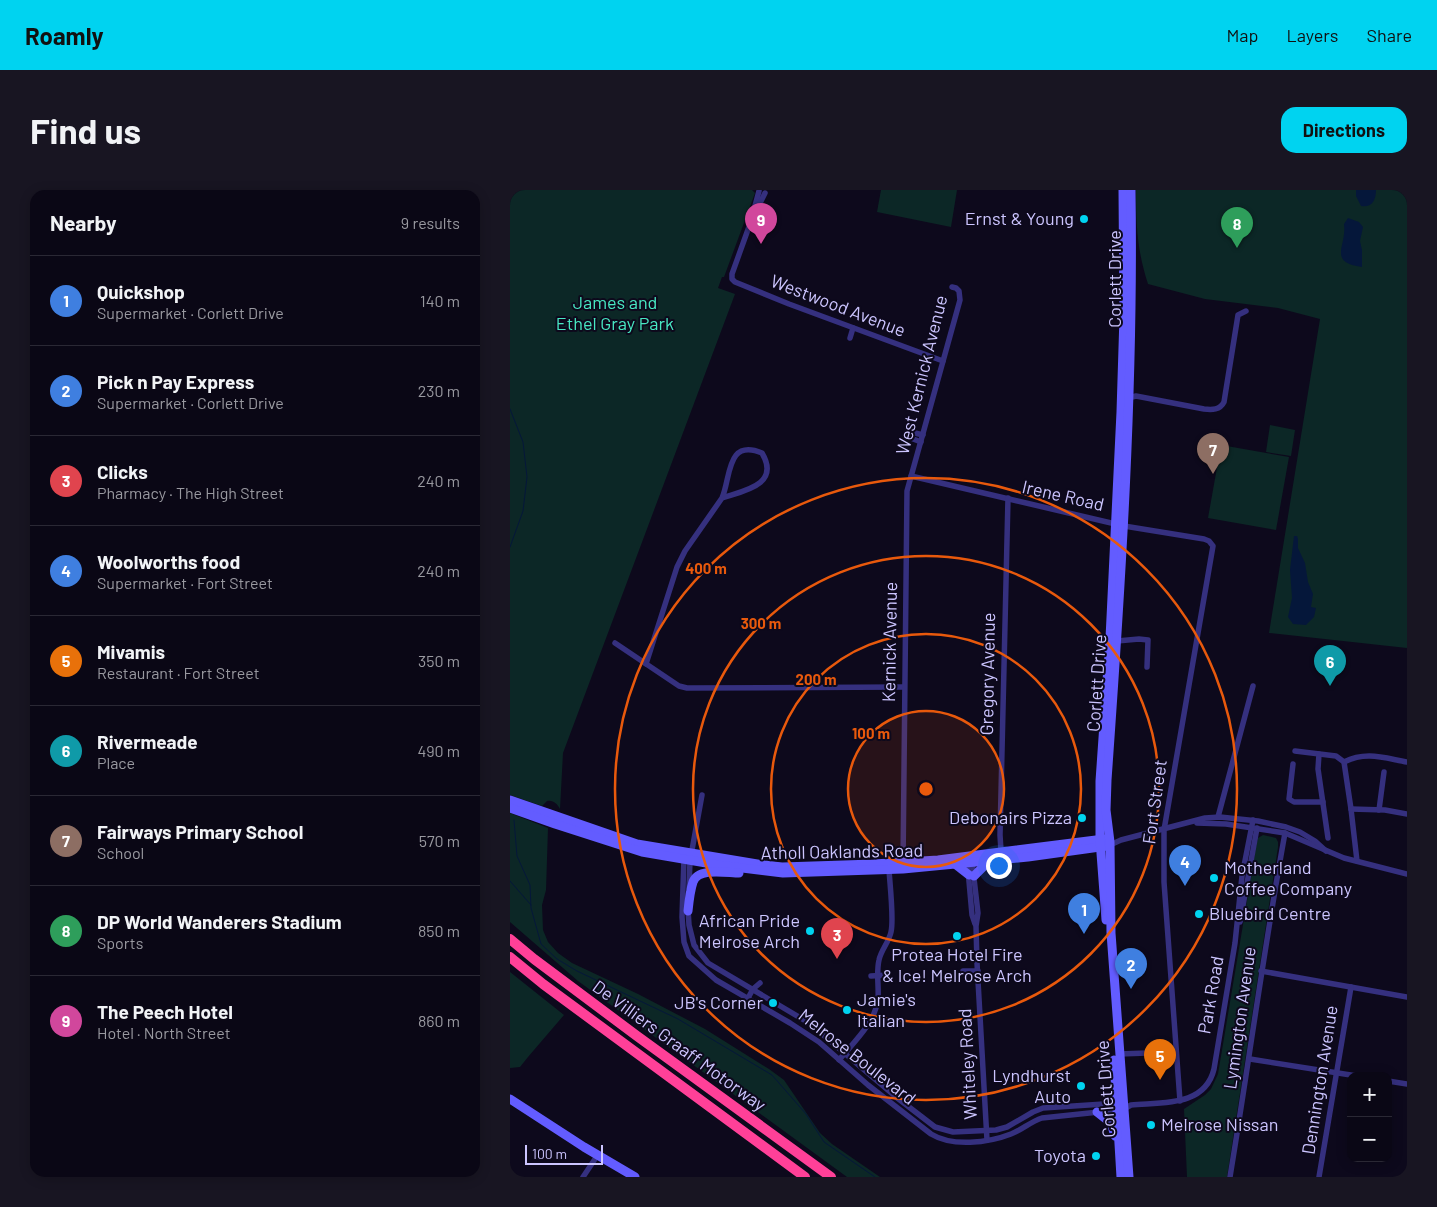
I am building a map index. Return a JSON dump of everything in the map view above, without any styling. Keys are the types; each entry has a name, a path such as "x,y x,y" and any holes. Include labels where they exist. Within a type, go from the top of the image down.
{"highway":[{"path":"510,930 524,944 534,959"},
{"name":"De Villiers Graaff Motorway","path":"510,939 534,959 832,1177"},
{"path":"510,957 543,984 805,1177"},
{"path":"510,964 543,984"}],"main road":[{"name":"Corlett Drive","path":"1123,190 1125,399"},
{"name":"Corlett Drive","path":"1129,1177 1111,986 1105,842 1107,780 1117,642 1125,399 1132,307 1131,190"},
{"name":"Corlett Drive","path":"1120,525 1100,781 1112,933 1122,1106 1119,1149 1121,1177"},
{"name":"Atholl Oaklands Road","path":"510,800 625,840 761,872 889,870 903,866 969,859 996,861 1046,855 1105,842"},
{"name":"Atholl Oaklands Road","path":"510,808 642,852 764,865 903,866 955,864 1001,851 1105,842"},
{"path":"1032,848 1046,855"},
{"path":"955,864 971,876 984,866 996,861"},
{"path":"688,911 693,882 698,875 708,873 761,872"},
{"path":"510,1099 598,1156 636,1177"},
{"path":"1097,1112 1111,1122 1119,1149"}],"street":[{"name":"Westwood Avenue","path":"763,191 755,206 733,271 733,280 745,288 943,361"},
{"name":"West Kernick Avenue","path":"911,476 960,300 959,291 952,286"},
{"path":"1125,399 1136,396 1204,409 1212,410 1220,407 1224,402 1238,315 1246,311"},
{"path":"850,338 853,328"},
{"path":"909,435 922,439"},
{"path":"646,664 677,567 685,551 722,498 726,489 731,461 736,455 747,451 754,450 762,453 767,466 764,479 760,485 722,498"},
{"name":"Irene Road","path":"911,476 1120,525 1209,541"},
{"name":"Kernick Avenue","path":"903,866 906,498 911,476"},
{"name":"Gregory Avenue","path":"1001,851 1008,498"},
{"name":"Fort Street","path":"1180,1101 1164,875 1164,830 1213,550 1213,546 1209,541"},
{"path":"1117,642 1139,639 1148,640 1147,667"},
{"path":"615,643 679,686 687,688 904,687"},
{"path":"1218,817 1254,686"},
{"path":"1295,751 1336,756 1344,762 1357,861"},
{"path":"1319,754 1318,769 1328,838"},
{"path":"1344,762 1363,755 1407,762"},
{"path":"1293,764 1289,799 1294,802 1323,802"},
{"path":"1379,810 1384,772"},
{"path":"688,856 702,795"},
{"path":"1351,808 1407,814"},
{"name":"Atholl Oaklands Road","path":"1105,842 1164,830 1205,818 1218,817 1255,820 1294,830 1315,841 1326,851"},
{"name":"Park Road","path":"1122,1106 1180,1101 1199,1094 1208,1085 1213,1075 1255,820"},
{"name":"Atholl Oaklands Road","path":"1192,823 1226,824 1285,833 1337,856 1407,874"},
{"name":"Lymington Avenue","path":"1230,1177 1250,1059 1261,971 1285,833"},
{"name":"Melrose Boulevard","path":"688,856 688,911 692,938 694,945 704,958 713,966 809,1023 896,1097 935,1127 953,1132 987,1131 1003,1128 1037,1110 1059,1106 1122,1106"},
{"name":"Melrose Boulevard","path":"688,856 682,916 684,942 689,956 716,980 802,1030 819,1042 888,1101 937,1138 951,1141 988,1140 1012,1134 1038,1119 1097,1112 1122,1106"},
{"name":"Whiteley Road","path":"969,859 978,913 976,926 988,1140"},
{"path":"839,1060 873,1016 878,1000 880,958 889,938 892,925 889,870"},
{"path":"962,971 978,971"},
{"path":"1261,971 1407,997"},
{"path":"871,976 887,974"},
{"path":"748,998 753,989 760,983"},
{"name":"Dennington Avenue","path":"1319,1177 1351,987"},
{"path":"1119,1054 1176,1052"},
{"path":"1250,1059 1347,1074"},
{"path":"1392,1082 1407,1084"},
{"path":"583,1177 598,1156"}],"green space":[{"name":"James and Ethel Gray Park","path":"510,190 752,190 755,193 724,277 722,277 718,288 735,294 563,753 560,809 552,801 547,801 542,806 510,795"},
{"path":"881,190 957,190 951,227 877,212"},
{"path":"1136,190 1407,190 1407,648 1269,633 1320,319 1278,308 1205,299 1148,284 1141,260 1138,237"},
{"path":"1270,425 1295,430 1291,456 1266,452"},
{"path":"1221,445 1289,457 1276,530 1208,518"},
{"path":"510,813 548,828 546,890 542,905 543,930 548,942 558,953 572,963 638,994 705,1029 769,1069 784,1080 820,1133 832,1144 880,1177 847,1177 578,981 510,922"},
{"path":"1263,835 1276,838 1278,847 1227,1177 1187,1177 1184,1109 1211,1089 1218,1074 1256,847 1258,838"},
{"path":"510,972 564,1015 520,1067 510,1068"}],"water":[{"path":"1356,190 1376,190 1373,202 1368,206 1361,206 1356,196"},
{"path":"1348,218 1359,222 1363,227 1360,241 1362,267 1351,265 1342,257 1344,224"},
{"path":"1294,536 1297,536 1298,539 1298,548 1305,563 1308,582 1313,594 1311,607 1316,608 1314,617 1306,625 1293,624 1288,617 1292,598 1290,570"}],"waterway":[{"path":"510,409 523,442 527,477 523,511 510,547"},
{"path":"514,820 517,856 530,885 531,908 541,944 557,959 577,971 678,1019 772,1075 806,1114 824,1142 875,1177"},
{"path":"510,881 531,905"}],"place":[{"name":"Ernst & Young","path":"1084,219"},
{"name":"The Peech Hotel","path":"761,244"},
{"name":"DP World Wanderers Stadium","path":"1237,248"},
{"name":"Fairways Primary School","path":"1213,474"},
{"name":"Rivermeade","path":"1330,686"},
{"name":"Debonairs Pizza","path":"1082,818"},
{"name":"Motherland Coffee Company","path":"1214,878"},
{"name":"Woolworths food","path":"1185,886"},
{"name":"Bluebird Centre","path":"1199,914"},
{"name":"African Pride Melrose Arch","path":"810,931"},
{"name":"Quickshop","path":"1084,934"},
{"name":"Protea Hotel Fire & Ice! Melrose Arch","path":"957,936"},
{"name":"Clicks","path":"837,959"},
{"name":"Pick n Pay Express","path":"1131,989"},
{"name":"JB's Corner","path":"773,1003"},
{"name":"Jamie's Italian","path":"847,1010"},
{"name":"Mivamis","path":"1160,1080"},
{"name":"Lyndhurst Auto","path":"1081,1086"},
{"name":"Melrose Nissan","path":"1151,1125"},
{"name":"Toyota","path":"1096,1156"}]}
